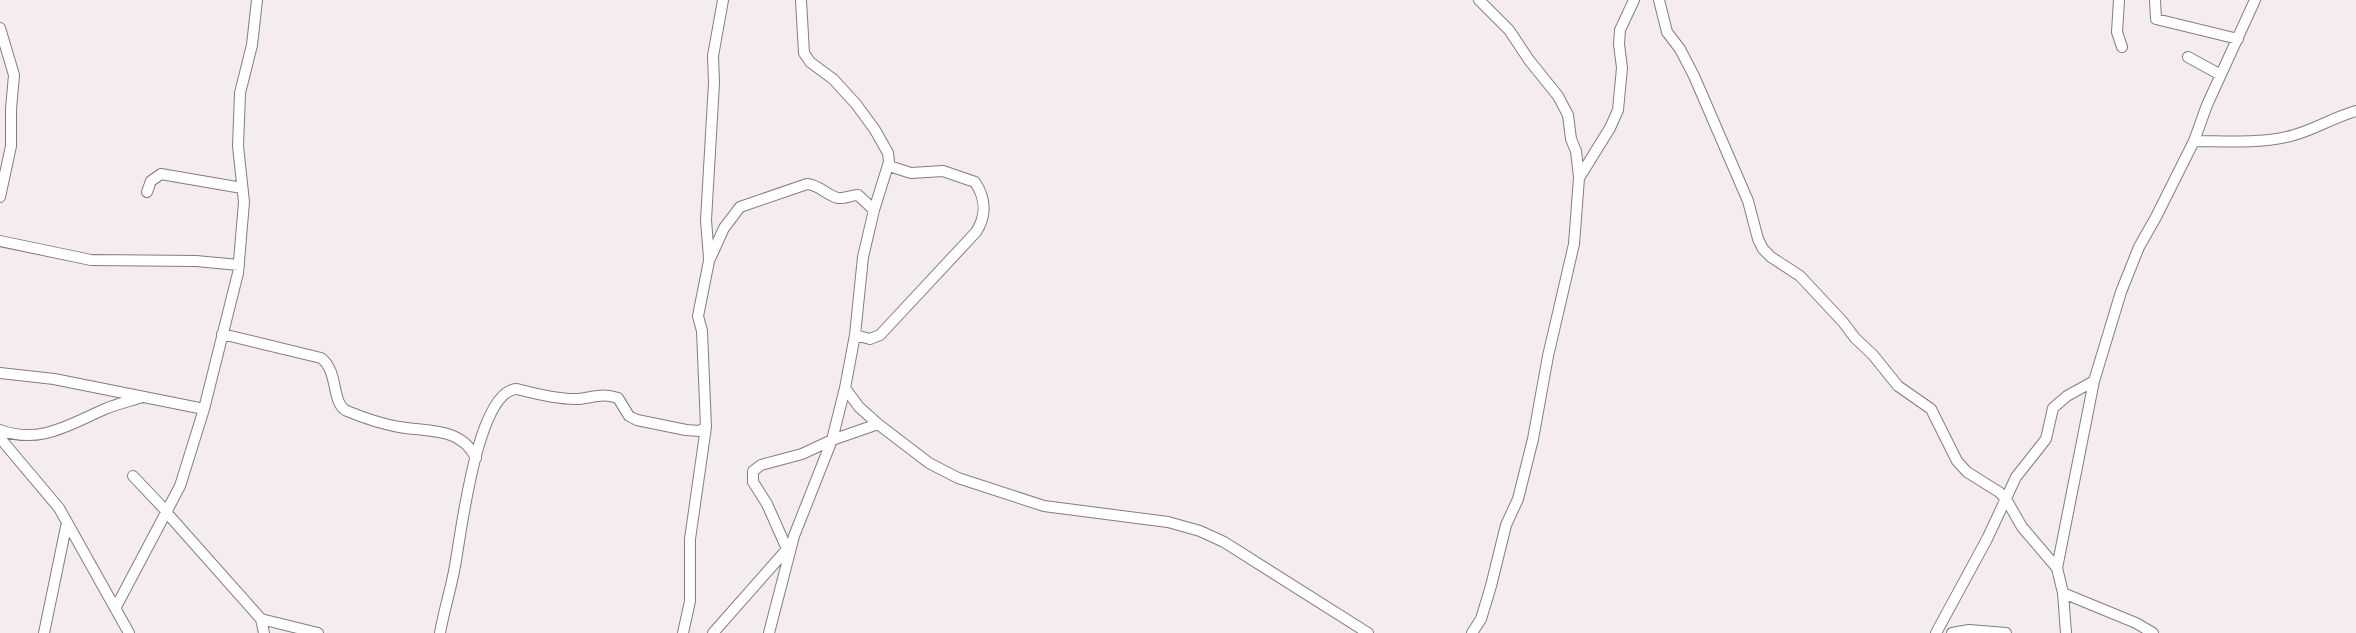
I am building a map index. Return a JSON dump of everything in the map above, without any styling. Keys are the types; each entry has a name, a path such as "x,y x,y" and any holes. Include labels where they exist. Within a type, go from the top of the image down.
{"street":[{"path":"116,607 180,486 204,409 239,265 243,222 238,146 240,92 252,45 257,0"},
{"path":"709,261 706,220 714,83 713,56 723,0"},
{"path":"712,633 787,549 794,536 832,440 845,388 855,335 863,257 874,210 889,166 888,153 875,130 833,79 810,62 804,54 802,0"},
{"path":"1472,633 1487,600 1506,525 1518,499 1531,447 1548,356 1573,252 1580,178 1576,152 1571,139 1569,120 1562,102 1555,90 1528,60 1509,30 1480,0"},
{"path":"1580,178 1610,128 1618,110 1622,68 1619,44 1620,30 1634,0"},
{"path":"1659,0 1665,28 1694,76 1745,195 1758,239 1763,249 1771,257 1800,276 1843,322 1855,338 1873,355 1898,386 1931,409 1951,451 1962,468 1999,492 2006,499 2022,527 2057,568"},
{"path":"2119,0 2116,32 2122,47"},
{"path":"2155,0 2156,20 2238,39"},
{"path":"2066,633 2062,592 2057,568 2094,381 2128,270 2194,141 2222,72 2255,0"},
{"path":"0,28 14,75 14,88 11,109 11,146 0,196"},
{"path":"2188,57 2219,74 2222,72"},
{"path":"2194,141 2240,141 2294,135 2336,117 2356,111"},
{"path":"855,335 870,339 880,335 976,232 984,216 983,199 975,182 943,171 911,173 896,170 889,166"},
{"path":"147,192 151,180 161,174 242,188"},
{"path":"682,633 690,601 690,539 706,427 702,331 698,316 709,261 724,228 740,207 758,199 785,192 802,184 815,184 836,197 858,195 874,210"},
{"path":"0,241 91,260 196,261 239,265"},
{"path":"222,334 321,358 330,367 339,404 345,410 389,425 455,436 469,446 476,458"},
{"path":"0,373 54,379 204,409"},
{"path":"1936,633 1987,539 2021,470 2046,439 2056,404 2094,381"},
{"path":"845,388 858,407 942,471 1044,506 1168,522 1200,531 1224,542 1368,633"},
{"path":"440,633 456,561 466,499 484,426 492,409 506,393 513,389 580,399 594,395 611,396 618,398 629,416 637,420 686,430 700,430 706,427"},
{"path":"0,430 13,435 58,432 106,409 143,397"},
{"path":"787,549 767,504 753,482 753,471 761,465 802,454 832,440 878,424"},
{"path":"0,438 59,508 116,607 126,631"},
{"path":"133,476 262,619 264,633"},
{"path":"44,633 67,522"},
{"path":"769,633 794,536"},
{"path":"2062,592 2136,622 2153,633"},
{"path":"262,619 318,633"},
{"path":"1952,633 1969,630 2006,633"}]}
